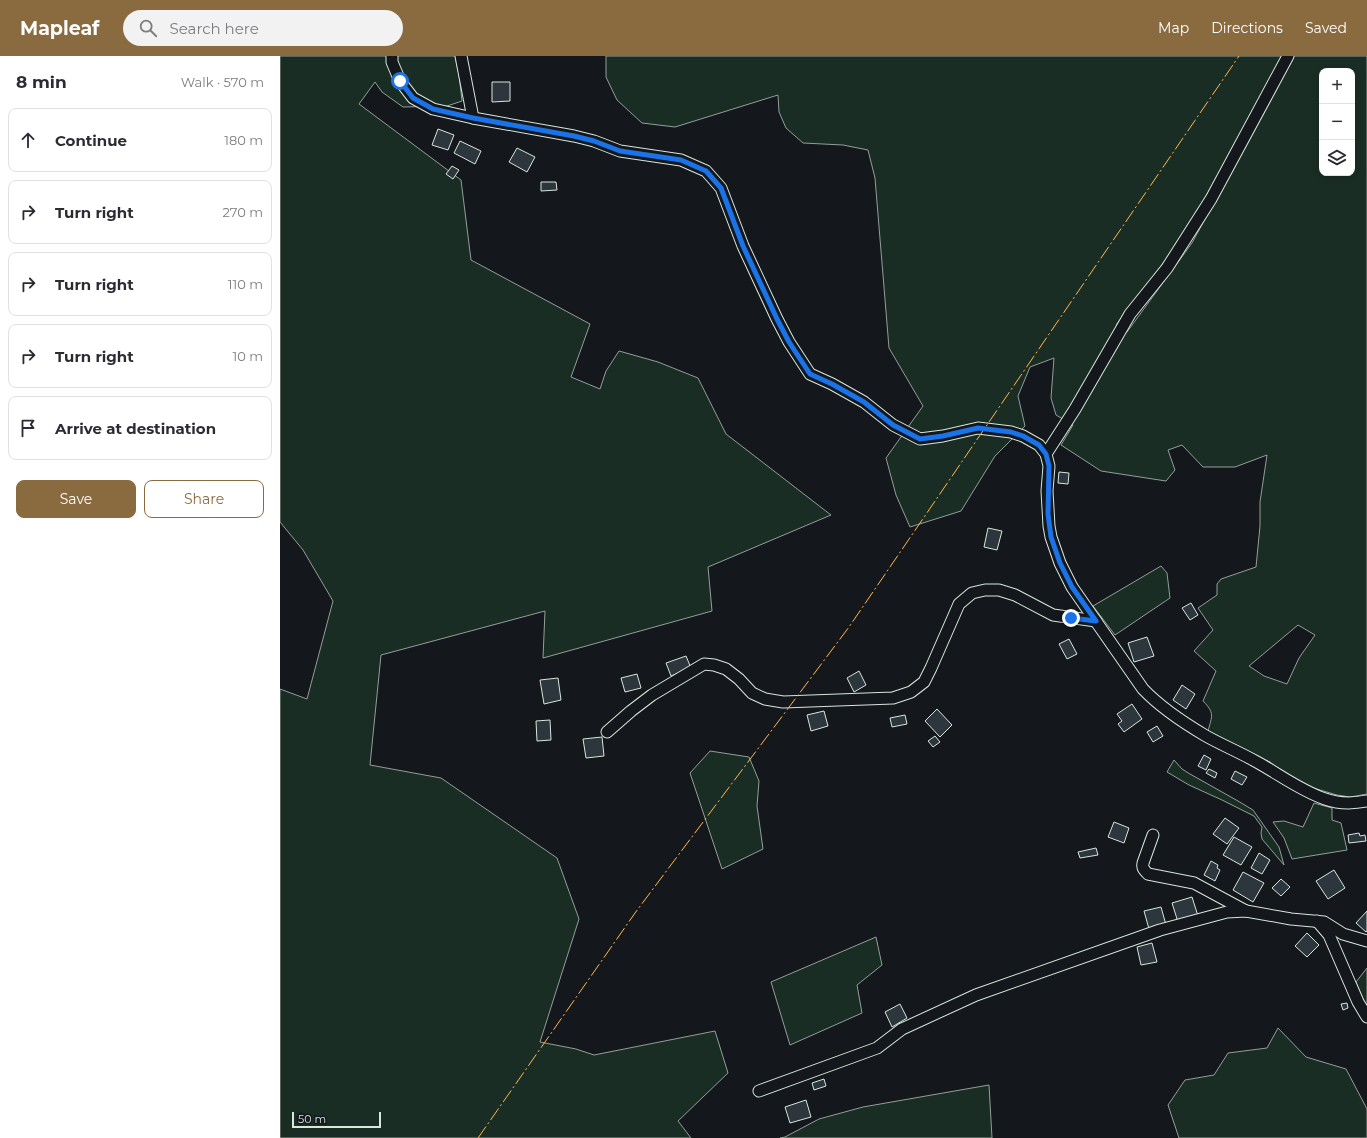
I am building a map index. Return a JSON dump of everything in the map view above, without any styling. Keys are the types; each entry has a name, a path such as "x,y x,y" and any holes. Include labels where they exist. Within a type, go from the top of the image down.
{"street":[{"path":"392,56 392,62 400,81 413,98 433,109 473,118 574,136 594,141 620,151 681,160 706,171 721,188 743,246 777,319 789,342 810,374 832,384 864,402 893,425 920,439 943,436 978,428 1011,432 1023,436 1039,445 1046,454 1049,466 1048,514 1051,537 1060,563 1072,587 1143,689 1156,702 1206,736 1275,772 1300,789 1325,799 1338,802 1348,803 1367,801"},
{"path":"461,56 473,118"},
{"path":"1046,454 1075,409 1130,314 1167,268 1211,199 1288,56"},
{"path":"607,732 652,695 704,664 714,665 726,669 739,679 752,693 765,699 783,702 892,698 911,692 924,682 959,604 972,593 984,590 999,590 1015,595 1053,615 1096,621"},
{"path":"1153,835 1143,863 1144,871 1148,874 1194,883 1246,911"},
{"path":"759,1091 877,1048 902,1028 976,995 1160,930 1227,912 1246,911 1291,919 1317,921 1328,924 1343,934 1367,941"},
{"path":"1317,921 1329,935 1358,1002 1367,1017"}],"green space":[{"path":"280,56 455,56 462,101 447,106 403,107 382,92 375,82 359,104 461,180 471,260 590,324 571,377 600,389 606,371 619,351 658,362 698,378 726,434 831,515 708,567 712,611 543,658 545,611 381,655 370,765 441,778 557,858 579,919 540,1042 576,1049 594,1055 715,1031 728,1073 678,1121 691,1138 280,1138 280,689 307,699 333,601 303,550 280,522"},
{"path":"606,56 1283,56 1189,229 1116,325 1127,332 1192,243 1294,56 1367,56 1367,794 1350,797 1337,795 1303,785 1270,762 1208,731 1212,715 1203,701 1216,671 1194,651 1213,630 1198,608 1217,595 1217,584 1221,579 1256,567 1260,526 1260,502 1267,455 1235,467 1203,467 1182,445 1168,450 1175,470 1166,481 1101,471 1061,445 1073,425 1056,415 1051,398 1054,358 1030,367 1018,396 1025,426 995,456 961,511 910,527 896,495 886,458 923,406 889,348 875,178 868,150 843,145 803,143 786,128 779,112 778,95 675,127 642,123 617,100 606,77","holes":["1298,625 1315,635 1299,658 1287,684 1264,676 1249,666"]},
{"path":"1161,566 1167,573 1170,598 1115,635 1093,606"},
{"path":"710,751 749,757 759,781 757,806 763,849 722,869 690,773"},
{"path":"1174,760 1182,769 1253,810 1279,847 1284,865 1262,839 1262,827 1254,816 1189,785 1167,772"},
{"path":"1314,803 1332,808 1332,820 1341,823 1347,850 1292,859 1284,838 1273,822 1284,821 1303,827"},
{"path":"876,937 882,965 857,985 862,1013 790,1045 771,982"},
{"path":"1367,968 1367,1008 1356,982"},
{"path":"1278,1028 1306,1057 1346,1069 1367,1109 1367,1138 1179,1138 1168,1105 1185,1080 1214,1075 1228,1053 1267,1048"},
{"path":"989,1085 992,1138 780,1138 785,1137 819,1119 863,1107"}],"building":[{"path":"492,82 510,82 510,101 492,102"},
{"path":"438,129 454,135 448,150 432,145"},
{"path":"460,141 481,151 475,164 454,153"},
{"path":"517,148 535,157 527,172 509,162"},
{"path":"452,166 459,170 453,179 446,174"},
{"path":"541,182 556,182 557,190 541,191"},
{"path":"1059,472 1069,473 1068,484 1058,483"},
{"path":"988,528 1002,531 997,550 984,547"},
{"path":"1191,603 1198,615 1190,620 1182,608"},
{"path":"1147,637 1154,656 1134,662 1128,643"},
{"path":"1069,639 1077,654 1067,659 1059,644"},
{"path":"686,656 691,668 671,676 666,663"},
{"path":"859,671 866,685 854,692 847,678"},
{"path":"637,674 641,688 625,692 621,678"},
{"path":"558,678 561,700 544,704 540,680"},
{"path":"1182,685 1195,694 1186,709 1173,700"},
{"path":"1132,704 1142,719 1124,732 1118,724 1122,721 1117,714"},
{"path":"937,709 952,725 940,737 925,721"},
{"path":"824,711 828,726 811,731 807,715"},
{"path":"905,715 907,724 892,727 890,718"},
{"path":"550,720 551,740 537,741 536,721"},
{"path":"1157,726 1163,736 1153,742 1147,732"},
{"path":"935,736 940,742 933,747 928,741"},
{"path":"602,737 604,756 586,758 583,739"},
{"path":"1204,755 1211,759 1206,770 1198,766"},
{"path":"1209,769 1217,773 1215,778 1206,773"},
{"path":"1235,771 1247,777 1242,785 1231,779"},
{"path":"1225,818 1239,828 1227,844 1213,834"},
{"path":"1114,822 1129,828 1124,843 1108,837"},
{"path":"1359,833 1360,836 1365,835 1366,841 1349,843 1348,835"},
{"path":"1234,837 1252,847 1241,865 1223,855"},
{"path":"1096,848 1098,855 1080,858 1078,852"},
{"path":"1259,853 1270,860 1262,874 1251,868"},
{"path":"1211,861 1218,865 1217,868 1220,870 1215,881 1204,875"},
{"path":"1334,870 1345,888 1328,899 1316,881"},
{"path":"1243,872 1264,883 1253,902 1233,890"},
{"path":"1281,879 1290,887 1281,896 1272,888"},
{"path":"1192,897 1198,916 1178,922 1172,903"},
{"path":"1161,907 1166,925 1149,929 1144,911"},
{"path":"1367,911 1367,931 1366,932 1356,923"},
{"path":"1307,933 1319,945 1307,957 1295,946"},
{"path":"1152,943 1157,962 1141,965 1137,947"},
{"path":"1347,1003 1348,1008 1343,1010 1341,1004"},
{"path":"900,1004 907,1018 892,1027 885,1012"},
{"path":"824,1079 826,1086 814,1090 812,1083"},
{"path":"806,1100 811,1117 790,1123 785,1107"}],"power":[{"path":"478,1138 635,913 849,627 1239,56"}],"route":[{"path":"400,81 413,98 433,109 473,118 574,136 594,141 620,151 681,160 706,171 721,188 743,246 777,319 789,342 810,374 832,384 864,402 893,425 920,439 943,436 978,428 1011,432 1032,440 1039,445 1046,454 1049,466 1048,514 1051,537 1060,563 1072,587 1096,621 1071,618"}]}
